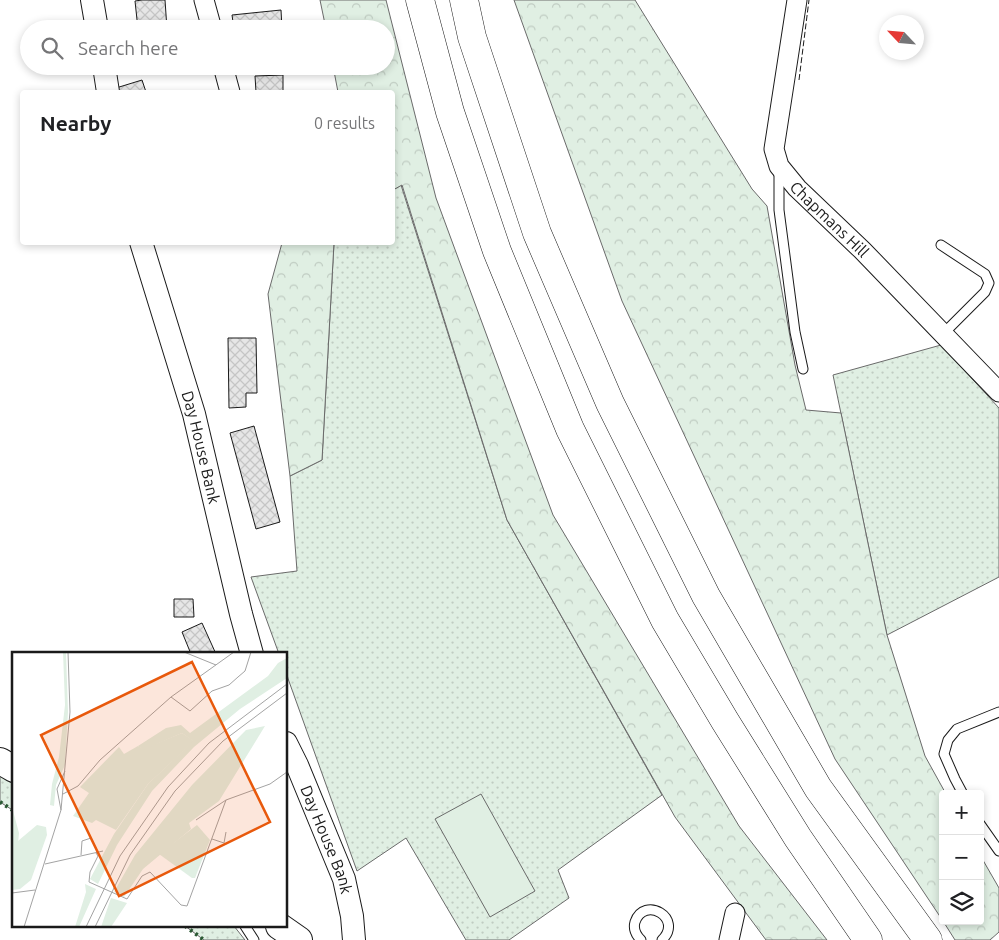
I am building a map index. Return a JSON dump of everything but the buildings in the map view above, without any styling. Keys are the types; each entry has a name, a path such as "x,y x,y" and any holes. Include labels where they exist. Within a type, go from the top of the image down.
{"highway":[{"path":"420,0 450,112 497,252 570,430 665,620 798,838 868,940"},
{"path":"464,0 472,36 537,234 610,403 706,596 818,788 928,940"}],"main road":[{"path":"0,761 12,768"},
{"path":"282,928 298,940"}],"street":[{"path":"92,0 95,20"},
{"path":"204,0 210,20"},
{"name":"Chapmans Hill","path":"797,0 774,149 780,166 797,188 862,250 999,392"},
{"path":"105,75 108,90"},
{"path":"225,75 229,90"},
{"name":"Day House Bank","path":"142,245 194,414 240,614 251,652"},
{"name":"Day House Bank","path":"288,746 298,764 344,879 352,916 354,940"},
{"path":"729,940 735,913"}],"lane":[{"path":"780,166 779,210 795,332 803,369"},
{"path":"941,245 985,274 989,283 985,292 943,334"},
{"path":"961,790 944,754 948,740 956,730 999,712"},
{"path":"984,830 999,851"},
{"path":"638,939 635,932 638,916 647,910 653,910 663,914 668,924 666,935 662,940"},
{"path":"246,928 254,940"}],"green space":[{"path":"320,0 386,0 391,20 324,20"},
{"path":"514,0 635,0 752,189 767,206 795,365 806,410 841,413 887,635 925,756 944,790 939,790 939,915 835,759 622,301"},
{"path":"395,36 436,198 553,515 739,826 827,940 766,940 675,817 507,520 402,185 395,189 395,90 338,90 335,75 395,75"},
{"path":"401,185 507,520 662,795 558,870 569,898 509,940 466,940 406,838 357,871 288,679 288,652 278,652 251,577 297,571 290,476 322,460 334,245 395,245 395,189"},
{"path":"281,245 334,245 322,460 290,476 268,294"},
{"path":"941,345 999,408 999,577 887,635 833,375"},
{"path":"0,775 12,781 12,810 0,802"},
{"path":"481,794 535,891 490,917 435,819"},
{"path":"984,862 999,888 999,932 990,940 955,940 946,925 984,925"},
{"path":"188,928 236,928 245,940 204,940"}],"hedge":[{"path":"0,802 12,810"},
{"path":"188,928 204,940"}],"fence":[{"path":"799,80 809,0"}]}
